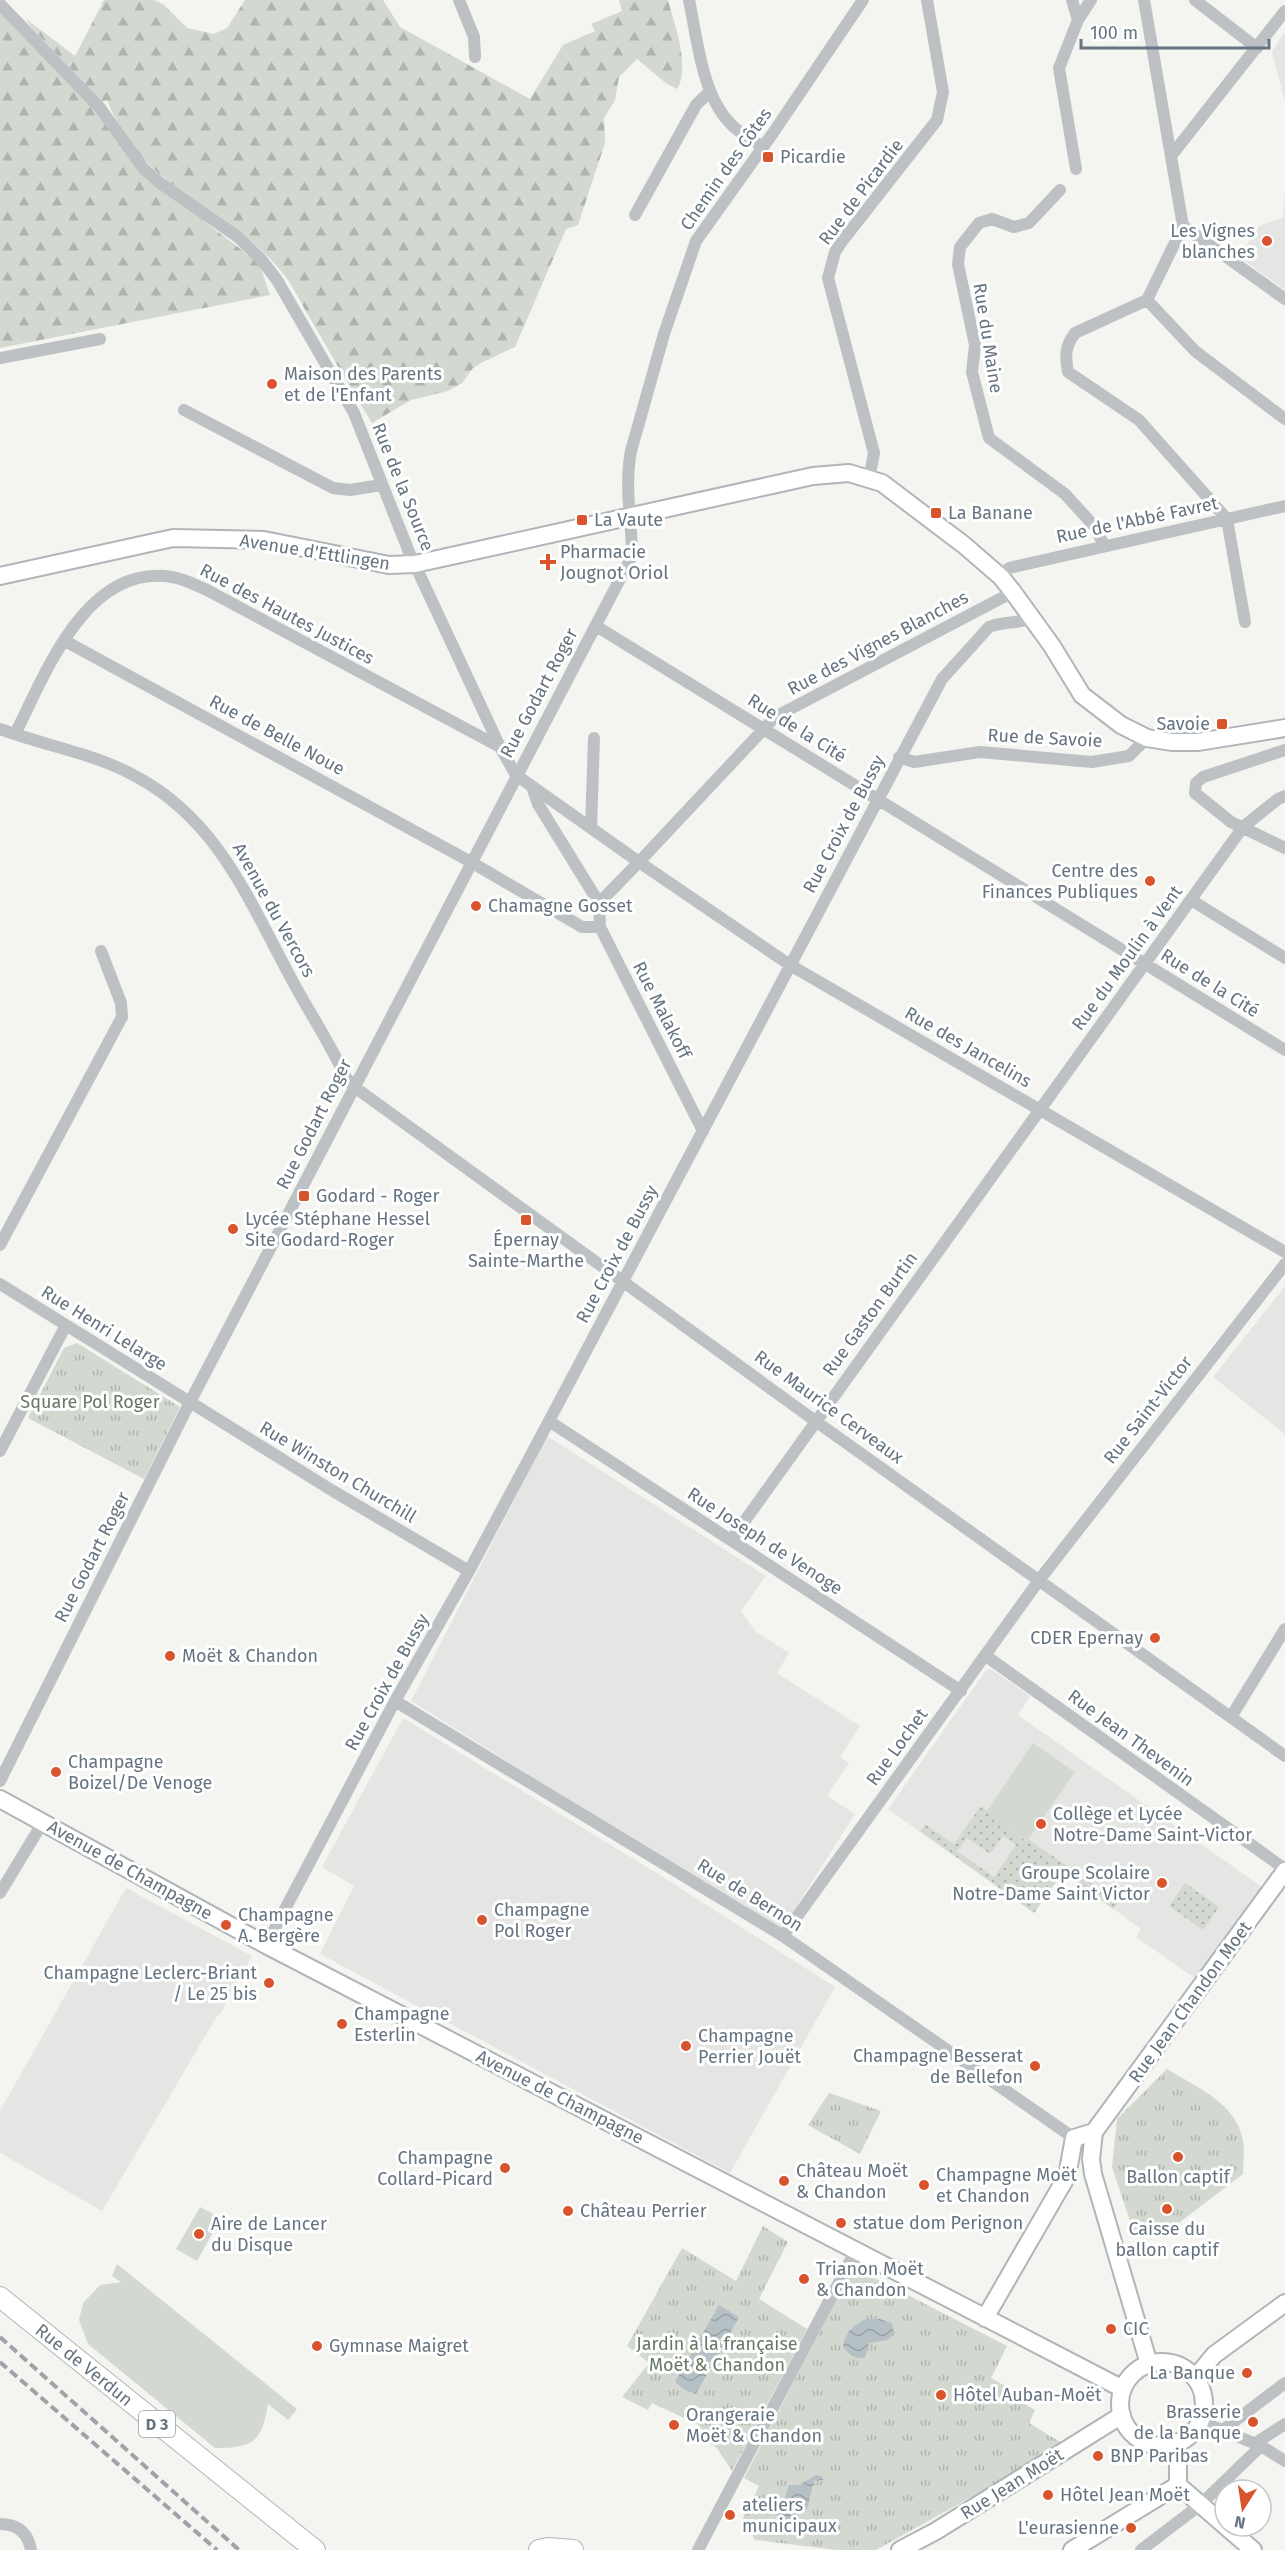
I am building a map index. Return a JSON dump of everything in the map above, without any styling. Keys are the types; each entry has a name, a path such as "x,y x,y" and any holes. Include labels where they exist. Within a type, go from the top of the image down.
{"main road":[{"name":"Avenue d'Ettlingen","path":"0,576 173,538 264,540 389,565 415,564 827,473 849,473 882,483 964,545 1001,577 1033,618 1082,694 1121,725 1147,738 1172,742 1198,742 1285,728"},
{"name":"Avenue de Champagne","path":"0,1799 266,1945 1123,2389"},
{"name":"Rue Jean Chandon Moet","path":"1094,2132 1285,1870"},
{"path":"986,2318 1067,2176 1074,2138 1094,2132 1091,2159 1093,2174 1149,2364"},
{"path":"1067,2176 1078,2173 1093,2174"},
{"name":"Rue de Verdun","path":"0,2297 315,2550"},
{"path":"1195,2378 1214,2355 1285,2303"},
{"path":"1162,2362 1186,2369 1195,2378 1204,2399 1200,2421 1195,2430 1178,2442 1164,2445 1150,2444 1133,2433 1122,2415 1120,2402 1129,2378 1149,2364 1162,2362"},
{"name":"Rue Jean Moët","path":"900,2550 936,2531 1122,2415"},
{"path":"1178,2442 1178,2485 1253,2550"},
{"name":"Rue de Verdun","path":"224,2476 267,2525 294,2550"},
{"path":"1072,2550 1178,2485"},
{"path":"539,2550 548,2548 573,2550"}],"street":[{"path":"459,0 474,37 475,57"},
{"path":"689,0 710,91 728,121 763,147"},
{"name":"Chemin des Côtes","path":"630,516 627,469 630,451 664,334 696,241 863,0"},
{"path":"1072,0 1078,21"},
{"path":"1076,169 1059,68 1078,21 1091,0"},
{"path":"1144,0 1183,226 1147,300 1075,333 1067,342 1065,357 1068,372 1139,420 1227,519 1245,622"},
{"path":"1195,0 1257,48"},
{"name":"Rue de Picardie","path":"868,479 874,453 828,278 835,252 843,240 937,120 943,92 927,2"},
{"name":"Rue de la Source","path":"0,4 100,108 143,168 160,183 238,237 260,258 277,280 327,369 346,397 415,564 500,747 516,776"},
{"path":"1172,156 1285,11"},
{"path":"634,214 696,105 710,91"},
{"name":"Rue du Maine","path":"1060,190 1029,223 1014,227 992,219 979,224 960,247 958,264 975,345 972,372 990,438 1065,494 1095,527 1104,545"},
{"path":"1183,226 1285,299"},
{"path":"1147,300 1195,351 1285,419"},
{"path":"0,358 100,339"},
{"path":"184,410 333,488 350,490 381,485"},
{"name":"Rue de l'Abbé Favret","path":"1001,577 1009,568 1285,506"},
{"name":"Rue Godart Roger","path":"0,1780 190,1402 353,1086 632,556 630,516"},
{"name":"Rue des Hautes Justices","path":"15,734 64,641 93,603 114,586 149,576 179,578 207,590 500,747"},
{"name":"Rue des Vignes Blanches","path":"598,903 775,717 1013,592"},
{"name":"Rue Croix de Bussy","path":"266,1945 395,1701 469,1572 942,679 978,637 998,623 1024,622 1033,618"},
{"name":"Rue de la Cité","path":"596,626 1285,1050"},
{"name":"Rue de Belle Noue","path":"64,641 471,862 582,927 600,927"},
{"name":"Avenue du Vercors","path":"0,729 84,753 115,766 158,789 191,816 212,838 237,877 295,987 345,1076 353,1086"},
{"path":"591,828 594,738"},
{"name":"Rue de Savoie","path":"899,757 914,762 980,752 1092,762 1129,756 1147,738"},
{"path":"1285,750 1203,777 1196,783 1195,793 1231,822 1285,848"},
{"name":"Rue des Jancelins","path":"516,776 790,965 1285,1252"},
{"path":"532,787 538,804 598,903"},
{"name":"Rue du Moulin à Vent","path":"1040,1110 1243,826 1285,796"},
{"path":"1191,900 1285,958"},
{"name":"Rue Malakoff","path":"598,903 600,927 703,1131"},
{"path":"0,1245 53,1141 122,1017 121,1003 101,951"},
{"name":"Rue Maurice Cerveaux","path":"353,1086 624,1280 814,1420 1040,1579 1285,1756"},
{"name":"Rue Gaston Burtin","path":"731,1540 814,1420 1040,1110"},
{"name":"Rue Saint-Victor","path":"1040,1579 1285,1264"},
{"name":"Rue Henri Lelarge","path":"0,1284 190,1402"},
{"path":"0,1451 66,1325"},
{"name":"Rue Winston Churchill","path":"190,1402 469,1572"},
{"name":"Rue Joseph de Venoge","path":"549,1421 961,1691"},
{"name":"Rue Lochet","path":"783,1936 1040,1579"},
{"path":"1231,1717 1285,1629"},
{"name":"Rue Jean Thevenin","path":"986,1656 1285,1870"},
{"name":"Rue de Bernon","path":"395,1701 783,1936 1074,2138"},
{"path":"0,1893 43,1822"},
{"path":"698,2550 856,2250"},
{"path":"1223,2430 1285,2383"},
{"path":"1200,2421 1258,2445 1285,2461"},
{"path":"1141,2550 1200,2505 1258,2445 1285,2424"},
{"path":"0,2524 20,2529 28,2538 32,2550"}],"shaded area":[{"path":"1285,31 1285,101 1272,52"},
{"name":"Les Vignes blanches","path":"1285,195 1285,290 1239,257 1259,226 1283,217"},
{"path":"1285,1286 1285,1434 1213,1377"},
{"path":"547,1436 766,1576 741,1611 755,1631 789,1653 777,1673 860,1726 840,1757 849,1763 827,1796 855,1814 780,1932 411,1701"},
{"name":"Collège et Lycée Notre-Dame Saint-Victor","path":"987,1669 991,1669 1030,1696 1018,1715 1262,1887 1196,1979 1136,1937 1141,1929 1063,1872 1034,1913 888,1809"},
{"path":"403,1718 655,1872 835,1987 730,2173 320,1954 354,1886 322,1867"},
{"path":"126,1888 252,1956 221,2013 217,2016 102,2211 0,2153 0,2111"}],"green space":[{"path":"104,0 154,0 163,4 187,28 214,34 227,28 245,0 383,0 400,27 530,99 563,45 595,31 591,24 622,11 619,0 668,0 682,57 681,80 677,89 667,84 637,59 619,77 615,100 604,118 605,143 578,225 566,229 515,347 473,368 462,383 448,391 411,400 372,423 293,288 280,270 257,246 234,227 163,177 141,156 123,131 107,100 102,102 26,19 75,56"},
{"path":"0,8 88,99 138,171 259,263 270,295 0,348"},
{"name":"Square Pol Roger","path":"77,1343 180,1407 144,1479 28,1418 64,1348"},
{"path":"1033,1743 1075,1772 1027,1841 986,1812"},
{"path":"981,1806 1026,1841 1028,1839 1119,1902 1113,1909 1063,1872 1034,1913 920,1831 925,1824 954,1844","holes":["1003,1836 1016,1845 994,1877 957,1851 967,1838 990,1854"]},
{"path":"1185,1883 1219,1907 1203,1930 1169,1906"},
{"path":"1167,2069 1224,2106 1233,2116 1239,2128 1244,2153 1243,2174 1159,2238 1134,2233 1112,2167 1117,2119"},
{"path":"829,2093 881,2111 860,2154 808,2125"},
{"name":"Aire de Lancer du Disque","path":"200,2207 221,2218 197,2261 176,2249"},
{"name":"Jardin à la française Moët & Chandon","path":"763,2226 788,2242 759,2299 807,2329 732,2471 716,2447 693,2434 699,2425 652,2403 648,2410 622,2397 649,2363 627,2346 682,2248 736,2281"},
{"path":"117,2264 297,2409 288,2420 268,2404 263,2427 253,2440 238,2446 215,2448 88,2344 79,2320 83,2303 100,2285 121,2282 112,2276"},
{"path":"853,2267 1007,2346 991,2378 1025,2397 1023,2403 1035,2410 1029,2423 1065,2445 876,2550 837,2550 755,2540 743,2518 759,2486 744,2478"}],"water":[{"path":"719,2305 739,2317 696,2394 685,2390 675,2382"},
{"path":"865,2319 880,2319 892,2323 894,2333 888,2340 869,2343 865,2358 858,2358 843,2347 845,2337 850,2330"},
{"path":"816,2475 822,2476 823,2480 814,2481 807,2509 786,2521 774,2513 777,2501 785,2498 789,2485 799,2485"}],"railway":[{"path":"0,2337 239,2550"},
{"path":"0,2362 217,2550"}],"place":[{"name":"Picardie","path":"768,157"},
{"name":"Les Vignes blanches","path":"1267,241"},
{"name":"Maison des Parents et de l'Enfant","path":"272,384"},
{"name":"La Banane","path":"936,513"},
{"name":"La Vaute","path":"582,520"},
{"name":"Pharmacie Jougnot Oriol","path":"548,562"},
{"name":"Savoie","path":"1222,724"},
{"name":"Centre des Finances Publiques","path":"1150,881"},
{"name":"Chamagne Gosset","path":"476,906"},
{"name":"Godard - Roger","path":"304,1196"},
{"name":"Épernay Sainte-Marthe","path":"526,1220"},
{"name":"Lycée Stéphane Hessel Site Godard-Roger","path":"233,1229"},
{"name":"CDER Epernay","path":"1155,1638"},
{"name":"Moёt & Chandon","path":"170,1656"},
{"name":"Champagne Boizel/De Venoge","path":"56,1772"},
{"name":"Collège et Lycée Notre-Dame Saint-Victor","path":"1041,1824"},
{"name":"Groupe Scolaire Notre-Dame Saint Victor","path":"1162,1883"},
{"name":"Champagne Pol Roger","path":"482,1920"},
{"name":"Champagne A. Bergère","path":"226,1925"},
{"name":"Champagne Leclerc-Briant / Le 25 bis","path":"269,1983"},
{"name":"Champagne Esterlin","path":"342,2024"},
{"name":"Champagne Perrier Jouët","path":"686,2046"},
{"name":"Champagne Besserat de Bellefon","path":"1035,2066"},
{"name":"Ballon captif","path":"1178,2157"},
{"name":"Champagne Collard-Picard","path":"505,2168"},
{"name":"Château Moët & Chandon","path":"784,2181"},
{"name":"Champagne Moët et Chandon","path":"924,2185"},
{"name":"Caisse du ballon captif","path":"1167,2209"},
{"name":"Château Perrier","path":"568,2211"},
{"name":"statue dom Perignon","path":"841,2223"},
{"name":"Aire de Lancer du Disque","path":"199,2234"},
{"name":"Trianon Moët & Chandon","path":"804,2279"},
{"name":"CIC","path":"1111,2329"},
{"name":"Gymnase Maigret","path":"317,2346"},
{"name":"La Banque","path":"1247,2373"},
{"name":"Hôtel Auban-Moët","path":"941,2395"},
{"name":"Brasserie de la Banque","path":"1253,2422"},
{"name":"Orangeraie Moët & Chandon","path":"674,2425"},
{"name":"BNP Paribas","path":"1098,2456"},
{"name":"Hôtel Jean Moët","path":"1048,2495"},
{"name":"ateliers municipaux","path":"730,2515"},
{"name":"L'eurasienne","path":"1131,2528"}]}
